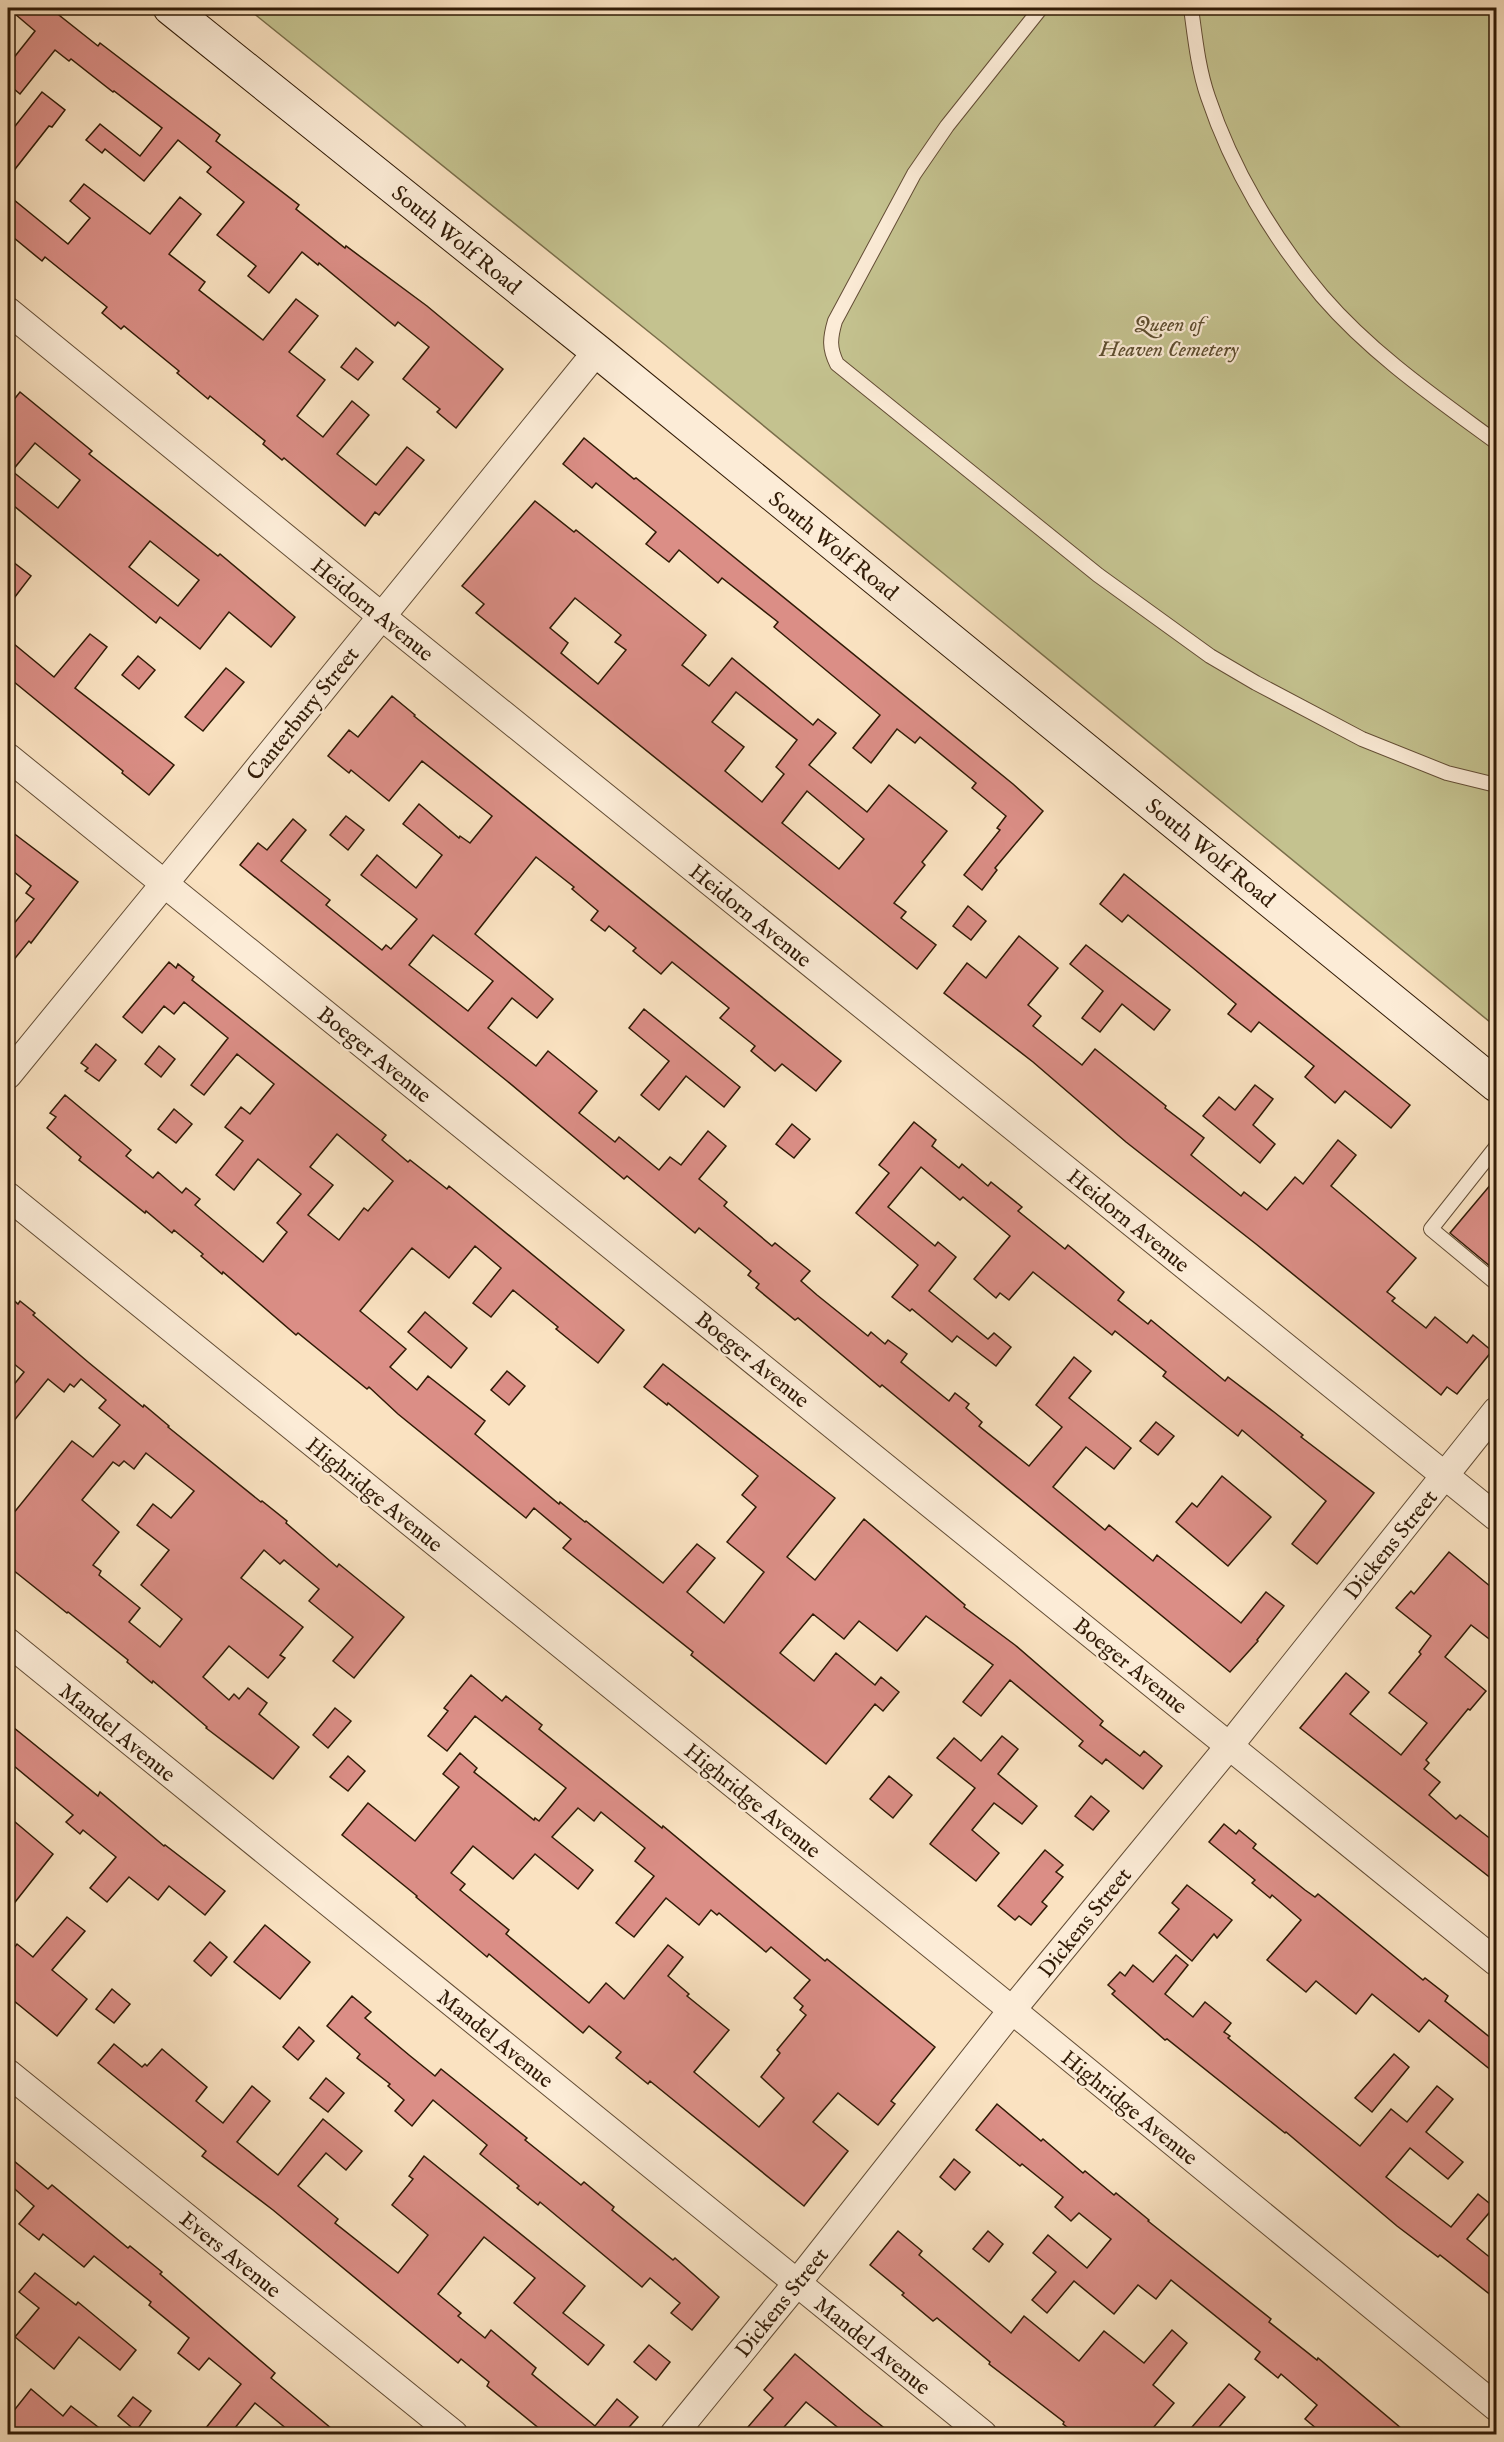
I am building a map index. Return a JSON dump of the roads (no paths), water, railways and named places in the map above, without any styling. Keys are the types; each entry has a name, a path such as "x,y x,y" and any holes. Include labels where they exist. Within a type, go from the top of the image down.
{"main road":[{"name":"South Wolf Road","path":"170,8 597,351 1497,1084"}],"street":[{"name":"Heidorn Avenue","path":"8,311 380,615 1497,1517"},
{"name":"Canterbury Street","path":"8,1075 165,885 380,615 597,351"},
{"name":"Boeger Avenue","path":"8,757 1497,1962"},
{"name":"Highridge Avenue","path":"8,1196 1012,2010 1497,2407"},
{"name":"Dickens Street","path":"674,2434 797,2283 1012,2010 1230,1745 1497,1411"},
{"name":"Mandel Avenue","path":"8,1642 984,2434"},
{"name":"Evers Avenue","path":"8,2073 454,2434"}],"lane":[{"path":"1041,8 947,126 914,174 835,321 830,338 830,351 837,364 1098,575 1210,656 1362,739 1447,773 1497,785"},
{"path":"1191,8 1207,95 1219,126 1252,198 1286,248 1323,297 1369,343 1418,385 1497,442"},
{"path":"1497,1147 1431,1229 1497,1283"}],"park label":[{"name":"Queen of Heaven Cemetery","path":"1169,336"}]}
